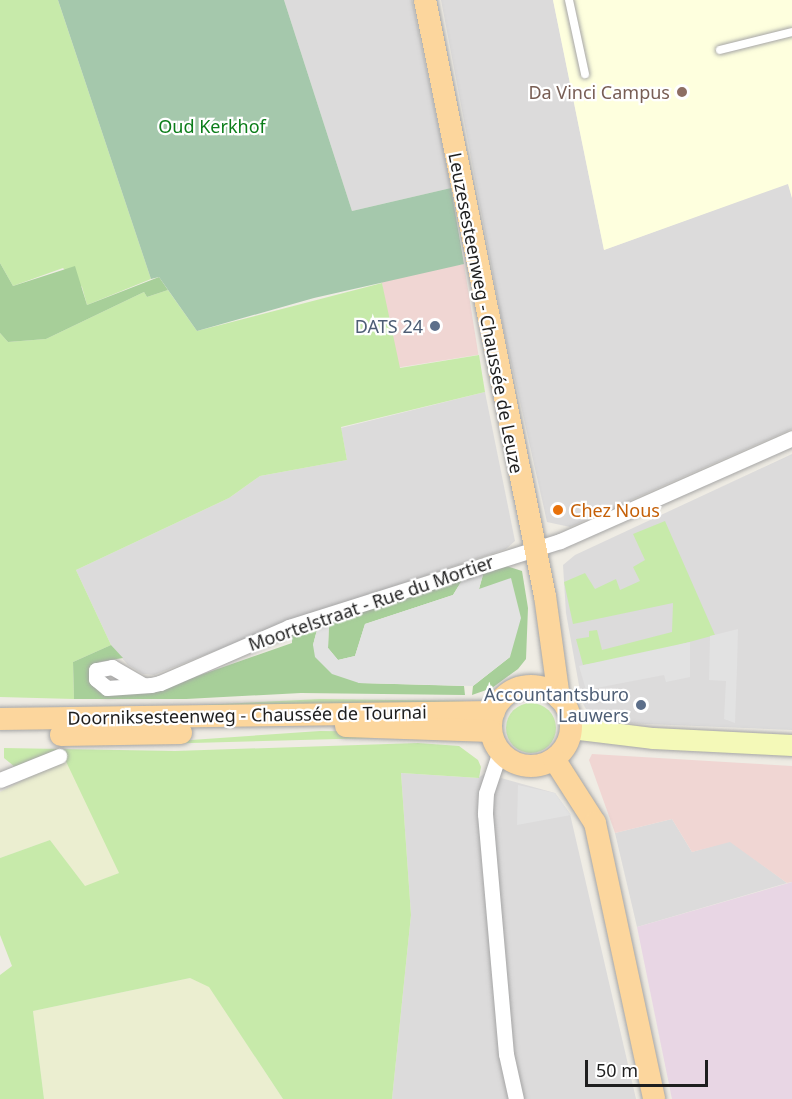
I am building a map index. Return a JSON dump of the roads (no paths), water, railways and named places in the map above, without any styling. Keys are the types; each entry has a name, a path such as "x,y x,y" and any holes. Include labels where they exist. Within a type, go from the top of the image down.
{"main road":[{"name":"Leuzesesteenweg - Chaussée de Leuze","path":"425,0 549,625 559,698"},
{"name":"Leuzesesteenweg - Chaussée de Leuze","path":"527,686 537,673 549,625"},
{"path":"527,686 543,688 559,698 569,713 572,728 567,744 555,759 530,766 513,762 495,731 506,695 527,686"},
{"name":"Doorniksesteenweg - Chaussée de Tournai","path":"0,719 495,731"},
{"name":"Doorniksesteenweg - Chaussée de Tournai","path":"0,735 120,736 347,726 495,731"},
{"path":"555,759 595,823 654,1099"}],"street":[{"name":"Moortelstraat - Rue du Mortier","path":"143,685 160,683 289,627 560,541 792,438"},
{"path":"572,728 653,738 792,745"},
{"path":"495,731 485,814 506,1054 516,1099"},
{"path":"0,780 59,756"}],"lane":[{"path":"569,0 585,74"},
{"path":"720,50 792,32"}],"place":[{"name":"Da Vinci Campus","path":"682,92"},
{"name":"DATS 24","path":"435,326"},
{"name":"Chez Nous","path":"558,510"},
{"name":"Accountantsburo Lauwers","path":"641,705"}],"park label":[{"name":"Oud Kerkhof","path":"212,126"}]}
